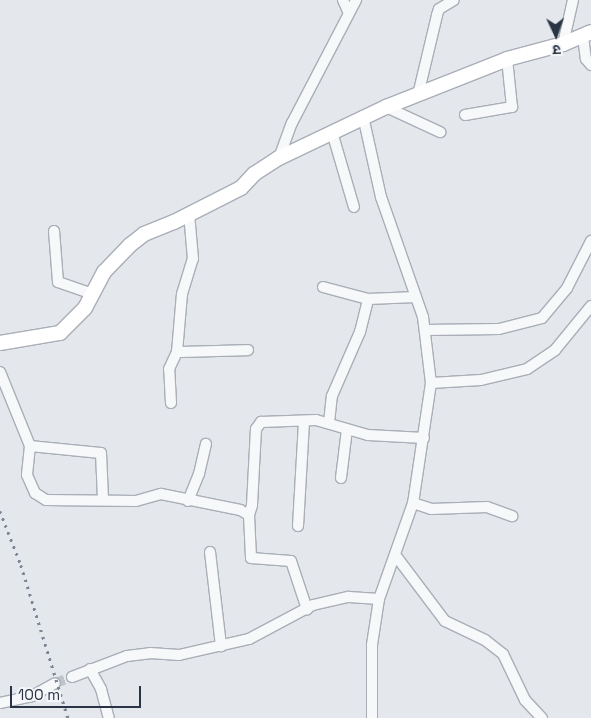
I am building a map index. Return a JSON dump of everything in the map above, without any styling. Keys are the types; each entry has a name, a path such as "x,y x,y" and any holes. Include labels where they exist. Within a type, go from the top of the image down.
{"street":[{"path":"342,0 348,11"},
{"path":"279,158 292,123 348,11 356,0"},
{"path":"418,94 439,9 454,0"},
{"path":"563,44 573,0"},
{"path":"0,343 60,333 75,320 104,272 130,244 144,234 231,193 279,158 363,116 507,59 563,44 587,34 586,60 591,65"},
{"path":"465,115 512,108 507,59"},
{"path":"386,106 440,132"},
{"path":"363,116 381,197 416,297 425,330 432,383 413,503 396,556 379,599 372,645 372,718"},
{"path":"332,132 354,208"},
{"path":"171,403 168,369 177,352 182,294 193,259 189,213"},
{"path":"54,231 58,282 92,294"},
{"path":"425,330 499,329 542,318 567,288 591,241"},
{"path":"323,287 368,299 416,297"},
{"path":"329,423 334,391 360,332 368,299"},
{"path":"432,383 481,380 527,369 555,350 591,306"},
{"path":"177,352 248,350"},
{"path":"0,372 30,446 27,475 39,497 136,501 155,494 188,502 240,510 249,515"},
{"path":"298,526 304,421"},
{"path":"307,609 291,561 251,558 249,515 252,505 258,425 304,421 329,423 368,435 424,438"},
{"path":"341,478 347,429"},
{"path":"188,502 199,474 206,444"},
{"path":"30,446 98,451 102,458 103,499"},
{"path":"413,503 431,509 487,507 512,516"},
{"path":"210,552 221,646"},
{"path":"396,556 445,621 485,640 503,654 525,700 542,718"},
{"path":"72,677 127,656 150,653 179,655 221,646 259,635 307,609 349,597 379,599"},
{"path":"90,669 101,689 109,718"},
{"path":"0,703 32,696 55,683"}],"tunnel":[{"path":"55,683 72,677"}],"railway":[{"path":"0,511 21,565 68,718"}]}
